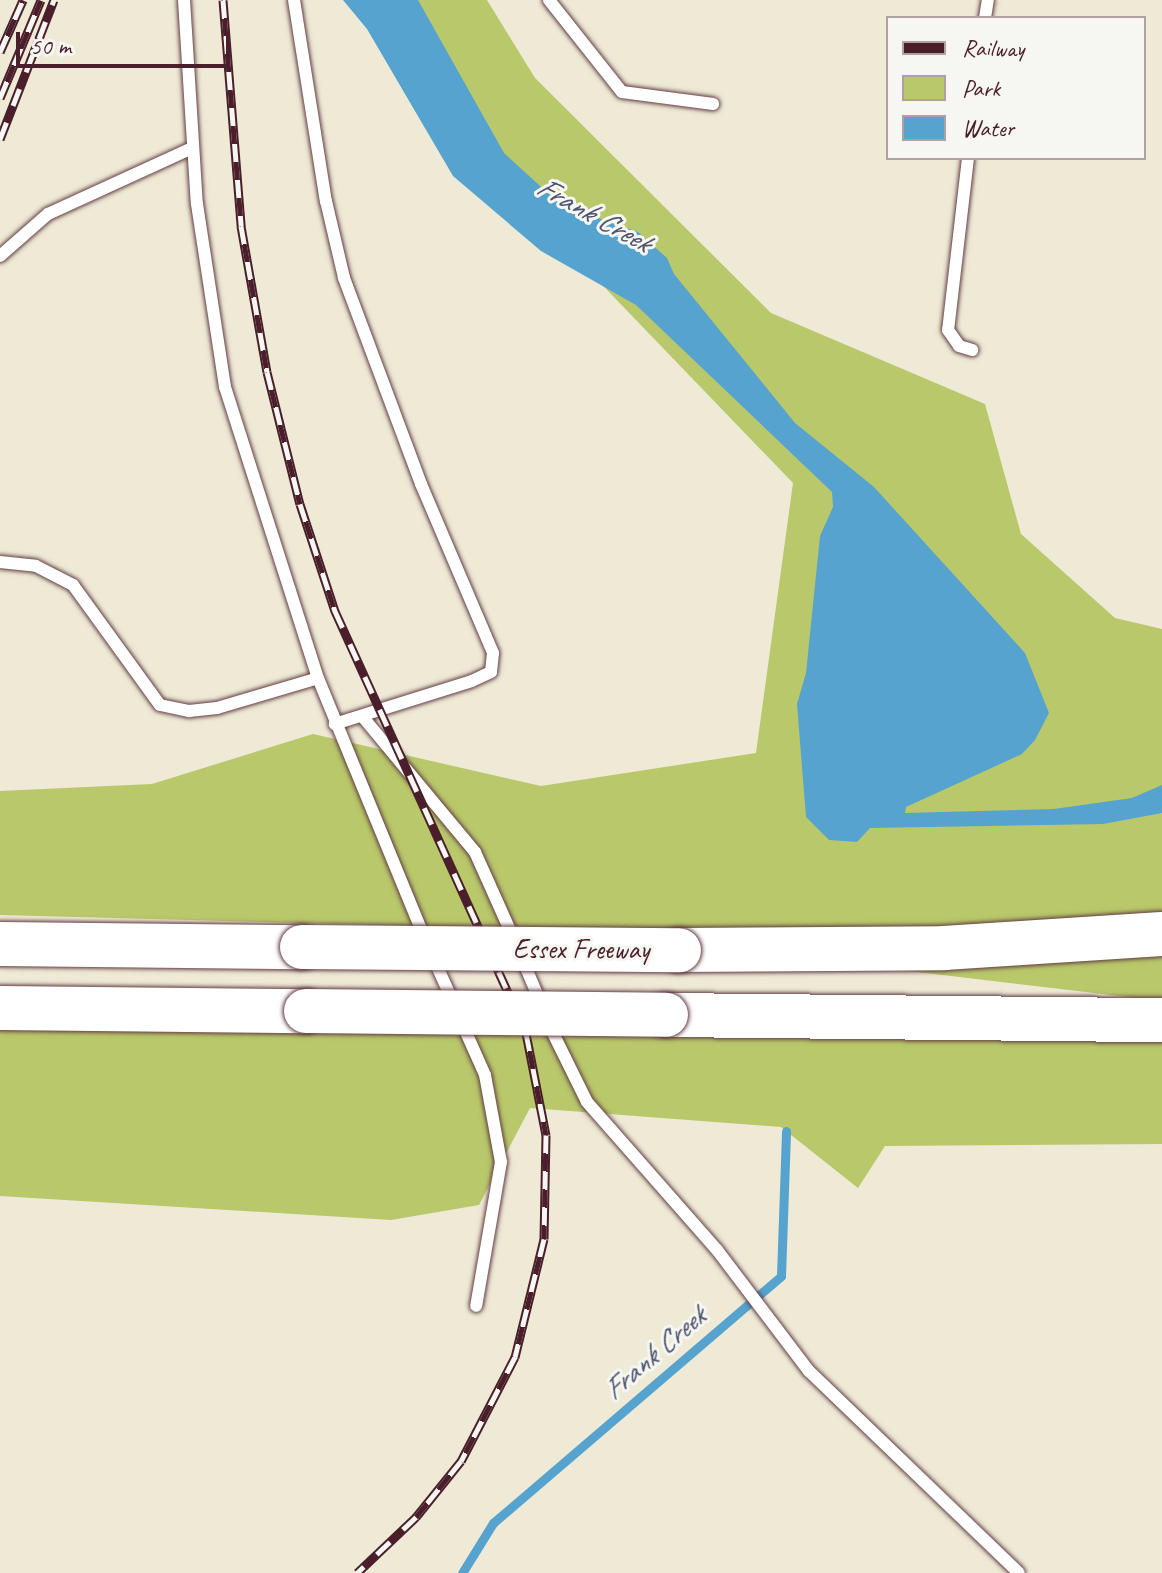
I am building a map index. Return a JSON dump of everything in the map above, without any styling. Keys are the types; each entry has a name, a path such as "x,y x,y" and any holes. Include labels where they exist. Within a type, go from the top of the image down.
{"highway":[{"name":"Essex Freeway","path":"0,944 679,950 944,948 1162,934"},
{"path":"0,1008 1162,1020"}],"lane":[{"path":"184,0 192,148 225,387 335,724 485,1075 501,1162 476,1306"},
{"path":"294,0 326,201 344,278 421,484 493,653 491,672 482,677 335,724"},
{"path":"549,0 622,92 713,104"},
{"path":"0,256 48,214 192,148"},
{"path":"968,160 948,330 959,346 972,350"},
{"path":"0,562 36,566 73,585 160,705 189,711 217,708 318,678"},
{"path":"362,716 475,852 569,1074 587,1102 717,1250 809,1371 1019,1573"}],"green space":[{"path":"371,0 487,0 535,78 771,313 985,404 1021,534 1115,618 1162,629 1162,1001 563,930 0,915 0,791 152,784 313,734 541,786 756,753 793,483 584,266"},
{"path":"0,1020 1162,1020 1162,1144 885,1146 858,1188 781,1127 530,1108 479,1205 391,1220 0,1196"}],"water":[{"path":"343,0 418,0 504,153 561,205 638,232 667,258 674,274 795,423 874,487 1025,653 1049,713 1035,740 1022,754 906,807 905,813 1054,809 1132,798 1162,785 1162,813 1103,824 870,828 857,842 829,840 806,817 797,704 806,673 820,536 833,507 832,492 636,305 541,251 453,176 367,29"}],"waterway":[{"name":"Frank Creek","path":"462,1573 493,1523 781,1276 786,1131"}],"railway":[{"path":"0,52 23,0"},
{"path":"0,98 41,0"},
{"path":"0,139 54,0"},
{"path":"223,0 241,226 267,372 300,504 335,611 526,1033 546,1135 544,1239 515,1357 461,1461 416,1517 357,1573"}]}
